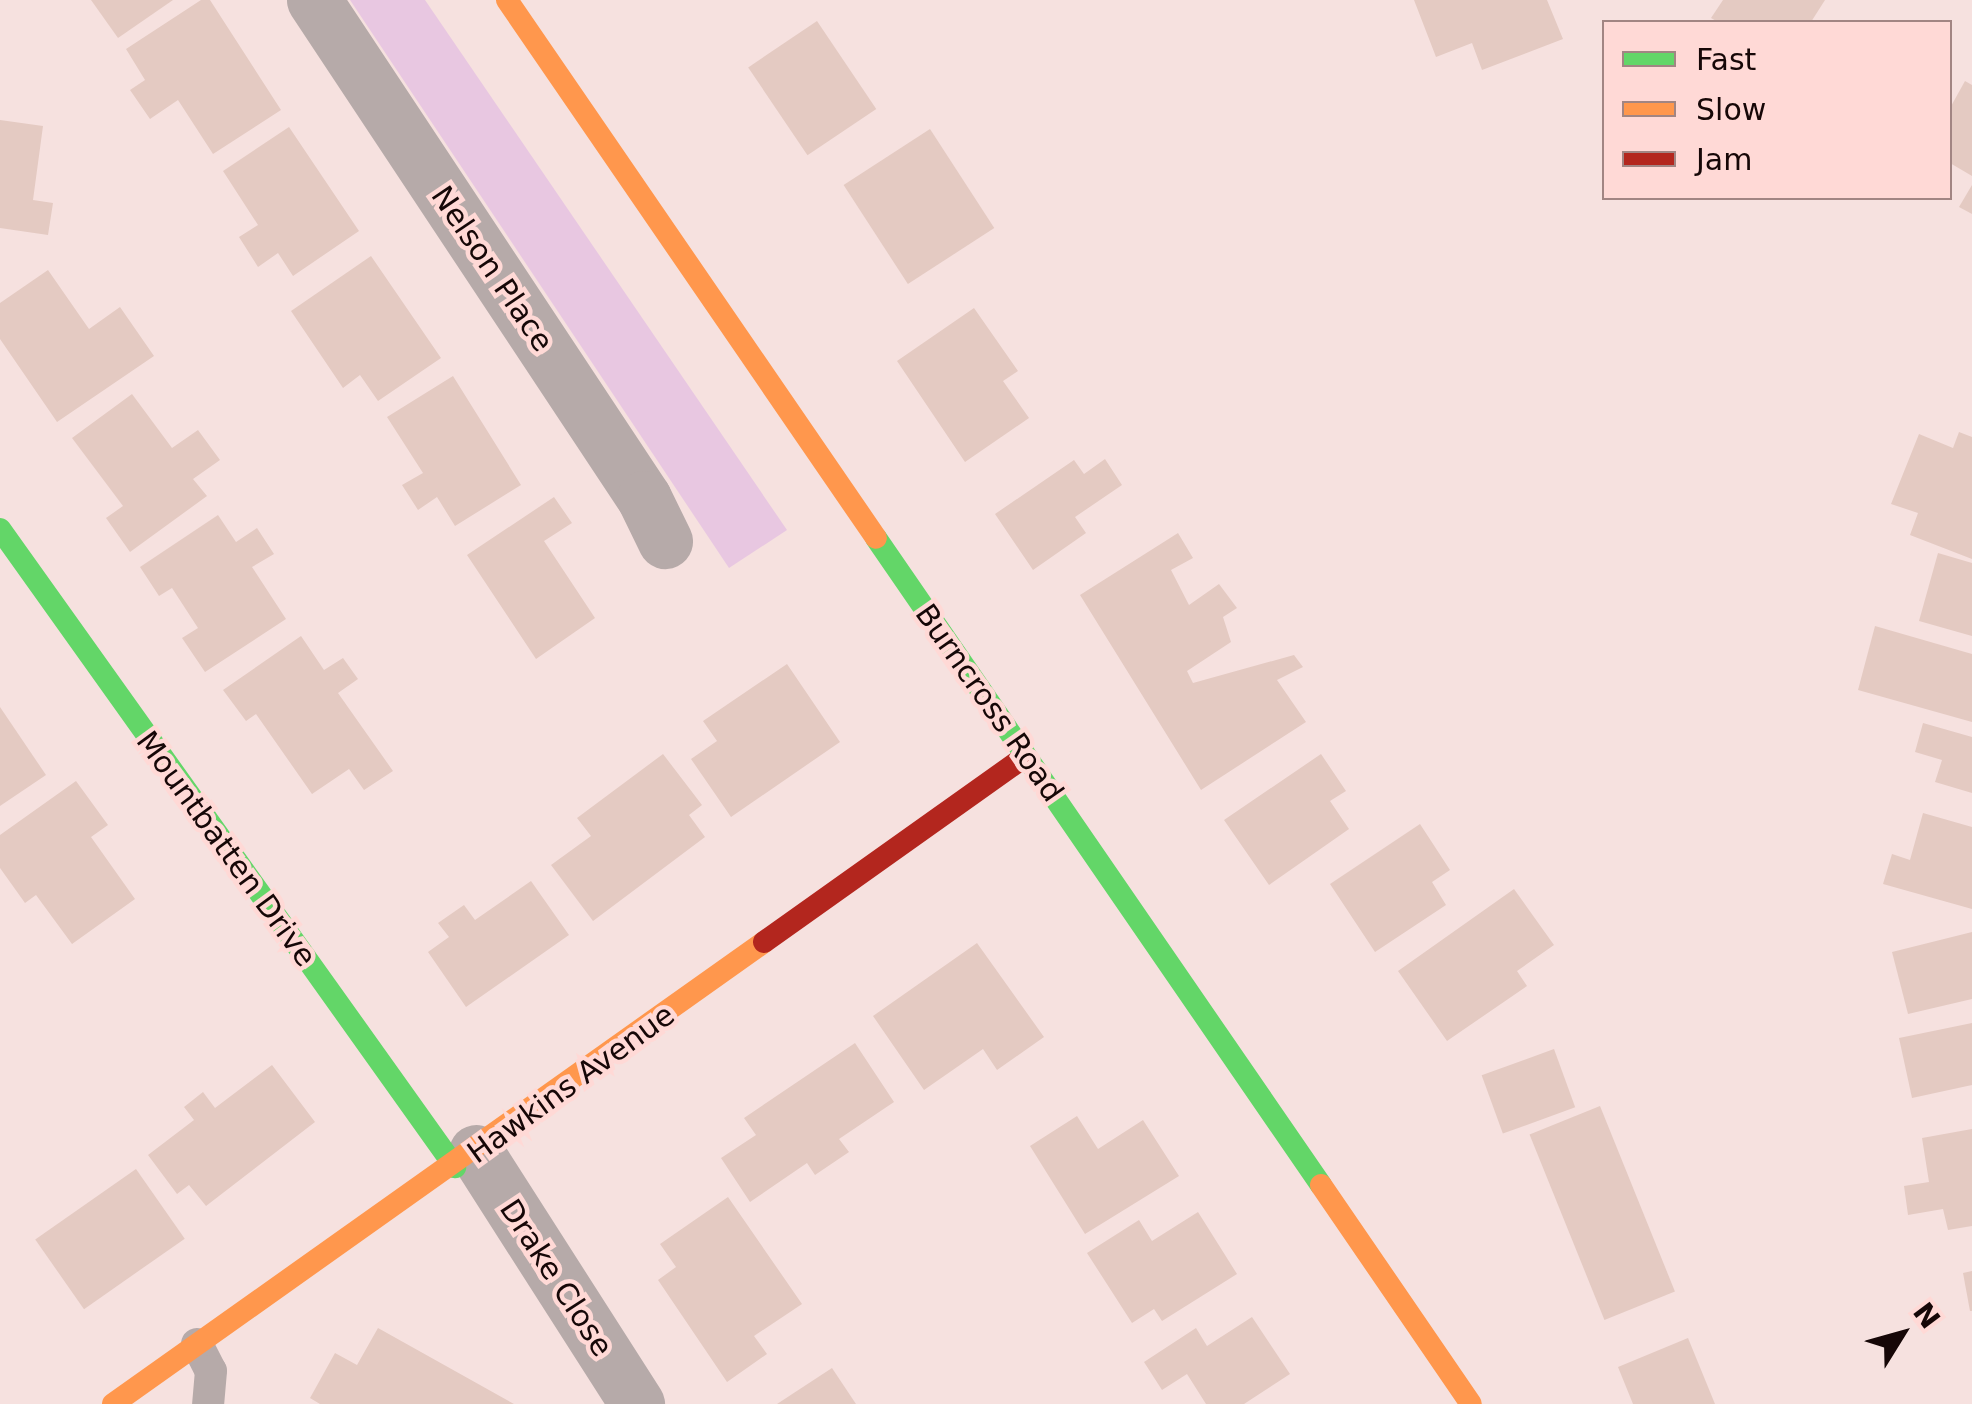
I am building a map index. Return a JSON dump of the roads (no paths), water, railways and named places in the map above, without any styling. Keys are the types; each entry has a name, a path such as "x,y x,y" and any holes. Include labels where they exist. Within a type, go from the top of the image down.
{"street":[{"name":"Nelson Place","path":"314,0 644,498 665,540"},
{"name":"Burncross Road","path":"507,0 1024,757 1112,872 1472,1404"},
{"name":"Mountbatten Drive","path":"0,529 465,1159"},
{"name":"Hawkins Avenue","path":"113,1404 465,1159 1024,757"},
{"name":"Drake Close","path":"465,1159 636,1404"}],"lane":[{"path":"197,1344 211,1371 208,1404"}]}
